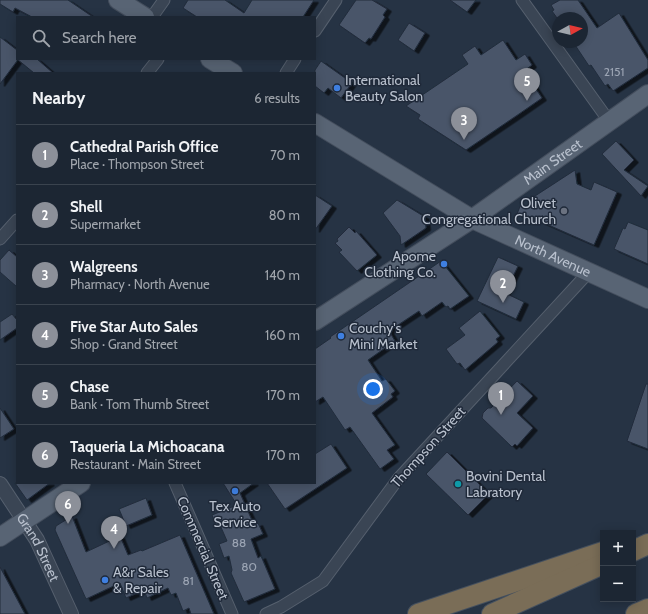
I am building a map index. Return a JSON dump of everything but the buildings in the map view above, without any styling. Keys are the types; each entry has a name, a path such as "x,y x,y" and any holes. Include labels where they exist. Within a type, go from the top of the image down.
{"highway":[{"path":"636,541 648,537"},
{"path":"636,550 648,544"},
{"path":"418,614 600,553"},
{"path":"492,614 600,565"},
{"path":"636,614 648,609"}],"main road":[{"path":"118,0 142,16"},
{"path":"212,60 231,72"},
{"name":"Main Street","path":"316,320 472,219 648,94"},
{"name":"North Avenue","path":"316,124 472,219 648,299"},
{"path":"0,537 79,484"}],"street":[{"path":"153,16 164,0"},
{"path":"316,30 336,0"},
{"path":"522,0 609,121"},
{"path":"148,72 157,60"},
{"path":"287,72 294,60"},
{"path":"0,239 16,221"},
{"name":"Thompson Street","path":"266,614 281,607 323,581 398,479 588,273"},
{"name":"Grand Street","path":"0,484 37,540 71,614"},
{"name":"Commercial Street","path":"175,484 232,614"}],"place":[{"name":"International Beauty Salon","path":"337,88"},
{"name":"Chase","path":"527,101"},
{"name":"Walgreens","path":"464,140"},
{"name":"Olivet Congregational Church","path":"564,211"},
{"name":"Apome Clothing Co.","path":"444,264"},
{"name":"Shell","path":"503,303"},
{"name":"Couchy's Mini Market","path":"341,336"},
{"name":"Cathedral Parish Office","path":"501,415"},
{"name":"Bovini Dental Labratory","path":"458,484"},
{"name":"Tex Auto Service","path":"235,491"},
{"name":"Taqueria La Michoacana","path":"68,524"},
{"name":"Five Star Auto Sales","path":"114,549"},
{"name":"A&r Sales & Repair","path":"105,580"}]}
